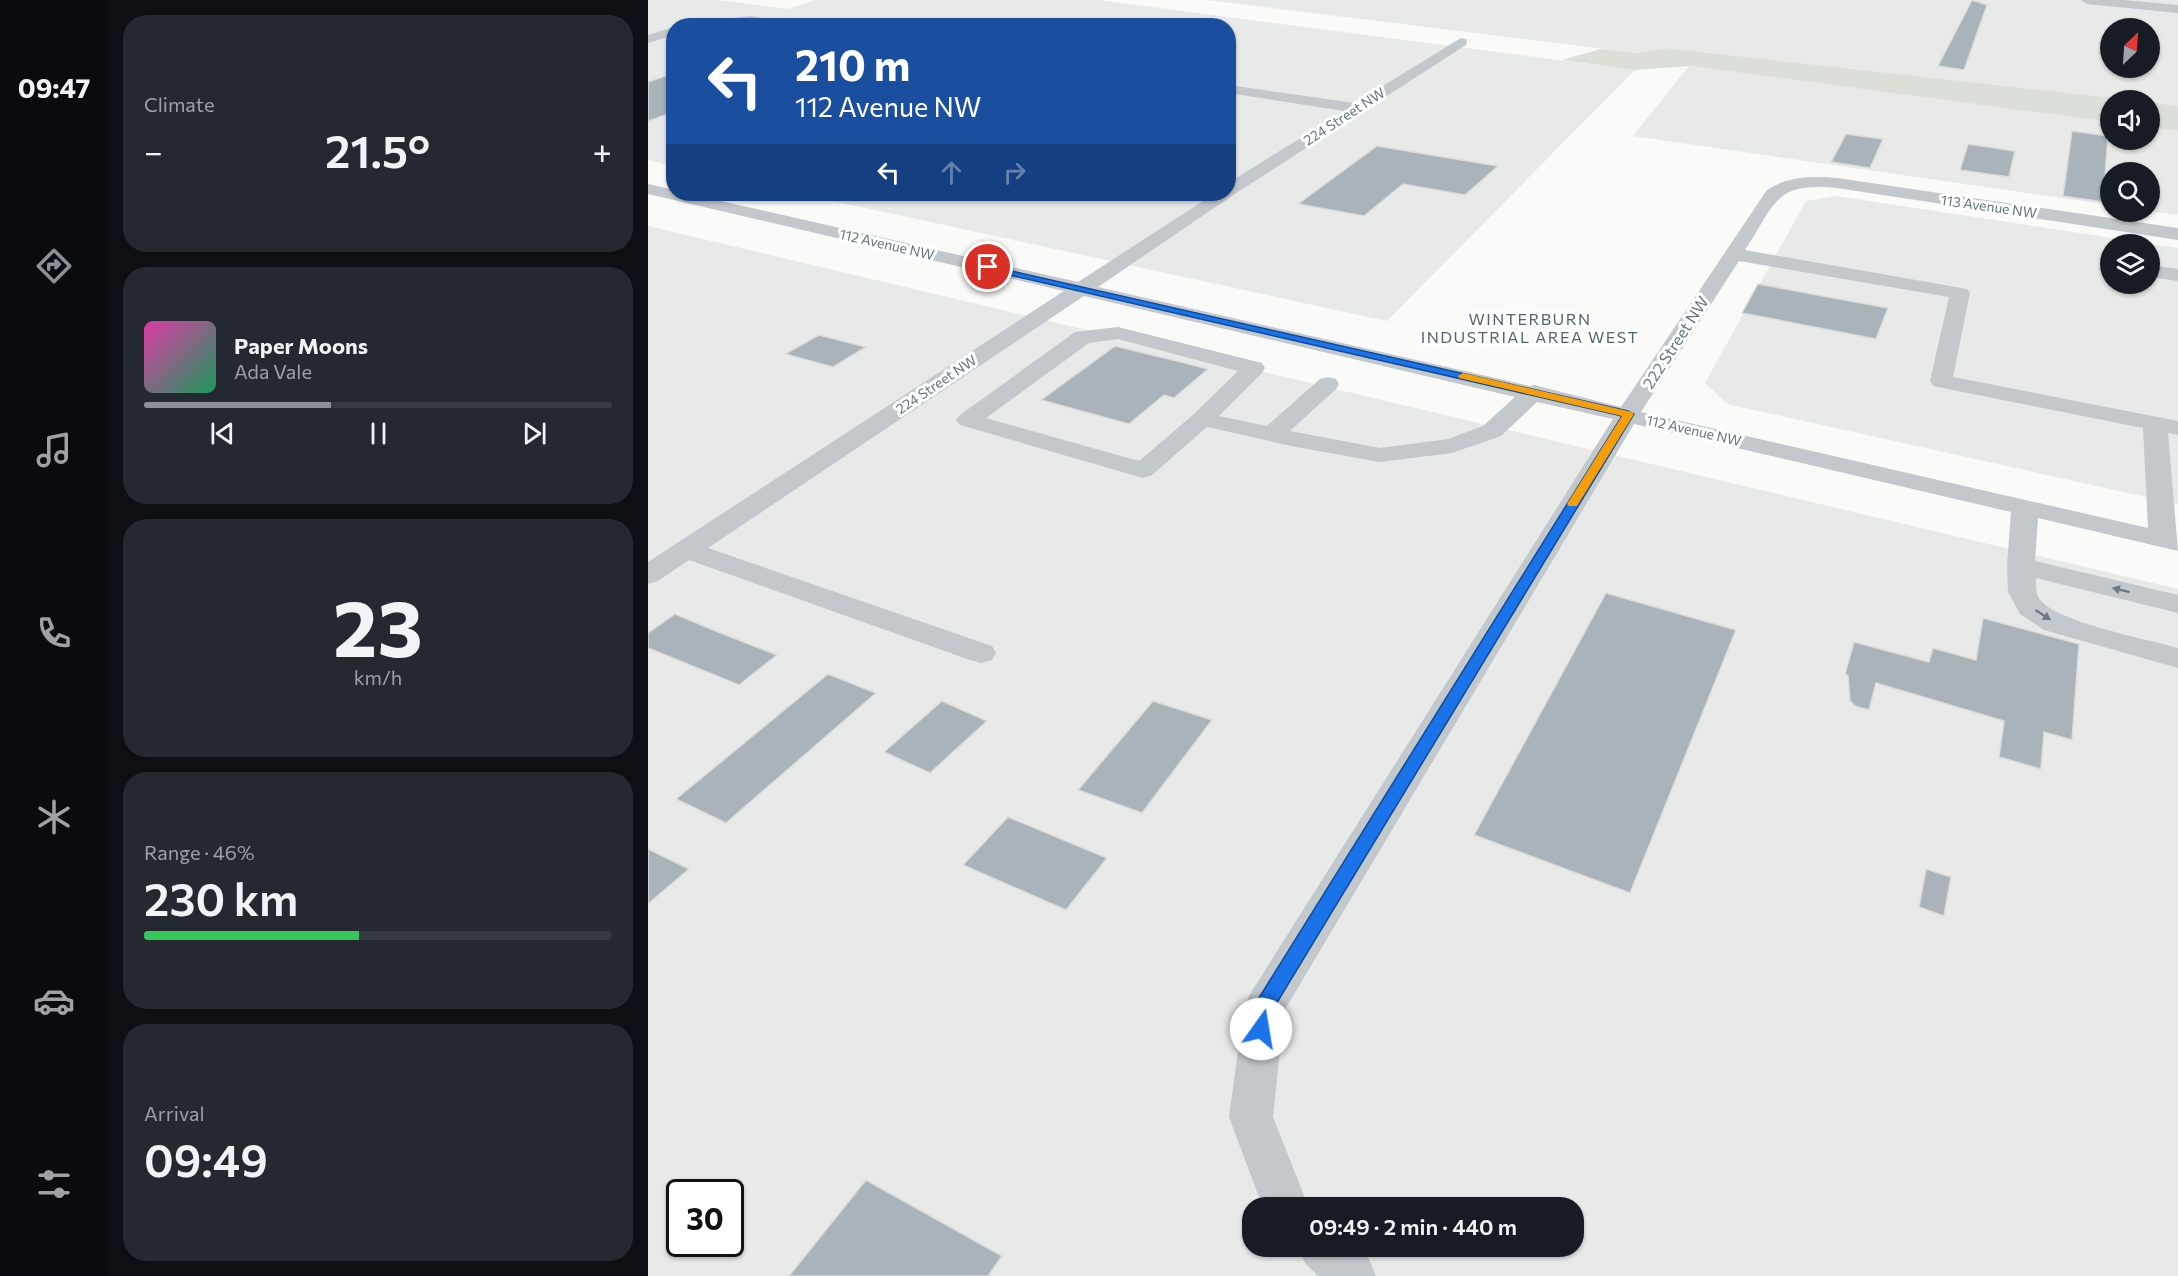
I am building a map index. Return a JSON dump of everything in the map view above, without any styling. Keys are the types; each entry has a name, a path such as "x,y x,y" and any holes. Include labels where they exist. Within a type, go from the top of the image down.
{"street":[{"path":"2087,0 2178,9"},
{"name":"224 Street NW","path":"1236,186 1461,42"},
{"path":"1236,90 1356,108"},
{"name":"113 Avenue NW","path":"1799,183 1837,183 2127,234"},
{"name":"222 Street NW","path":"1282,1197 1251,1116 1264,1007 1628,414 1773,194 1778,189 1799,183"},
{"name":"112 Avenue NW","path":"648,189 666,193"},
{"name":"112 Avenue NW","path":"700,201 1534,392 2170,541"},
{"name":"224 Street NW","path":"648,575 1213,201"},
{"name":"113 Avenue NW","path":"2160,235 2178,234"},
{"path":"1733,254 1960,293 1941,381 2167,426 2170,541"},
{"path":"2160,272 2178,275"},
{"path":"1145,341 1183,312"},
{"path":"1118,333 1145,341 1254,368 1202,419 1143,470 968,420 1083,336 1118,333"},
{"path":"988,348 1044,363"},
{"path":"1272,435 1328,384"},
{"path":"1202,419 1272,435 1380,455 1452,446 1492,431 1534,392"},
{"path":"2025,507 2021,566 2022,592 2030,607 2054,623 2178,658"},
{"path":"686,550 981,653"},
{"path":"2021,566 2178,604"},
{"path":"1333,1257 1352,1276"}],"shaded area":[{"path":"648,0 718,0 788,9 816,0 1098,0 1635,70 1387,321 833,201 1236,201 1236,18 666,18 666,164 648,160"},
{"path":"1206,0 2178,0 2178,106 2160,103 2160,90 2100,90 2100,96 1666,48 1637,53"},
{"path":"1666,48 2100,96 2100,121 1689,66 1635,70 1562,60 1601,49 1637,53"},
{"path":"1689,66 2100,121 2100,150 2160,150 2160,129 2178,131 2178,215 2160,212 2160,162 2100,162 2100,204 1633,136"},
{"path":"2160,103 2178,106 2178,131 2160,129"},
{"path":"1836,196 2100,236 2100,294 2160,294 2160,245 2178,248 2178,504 1727,404 1705,383 1806,201"},
{"path":"648,226 2178,589 2178,1276 648,1276"}],"building":[{"path":"1972,0 1987,5 1964,70 1938,66"},
{"path":"666,76 666,115 648,121 648,82"},
{"path":"2072,131 2100,135 2100,150 2107,150 2106,162 2100,162 2100,202 2063,196"},
{"path":"1846,134 1883,139 1870,168 1831,162"},
{"path":"1968,144 2015,151 2009,177 1960,170"},
{"path":"1377,146 1498,166 1465,195 1403,184 1364,216 1298,204"},
{"path":"1758,284 1888,308 1876,339 1742,313"},
{"path":"819,335 866,347 833,367 785,354"},
{"path":"1115,346 1208,369 1174,398 1164,395 1129,424 1041,400"},
{"path":"1606,593 1736,630 1630,893 1474,835"},
{"path":"675,614 777,655 739,685 648,648 648,633"},
{"path":"1983,618 2079,644 2072,740 2044,732 2041,769 1999,757 2004,721 1876,683 1869,710 1855,706 1850,701 1848,675 1845,674 1854,642 1929,662 1933,648 1976,660"},
{"path":"828,674 876,693 726,823 676,799"},
{"path":"942,701 987,721 930,773 884,752"},
{"path":"1153,701 1212,720 1142,813 1078,790"},
{"path":"1008,817 1107,858 1066,910 963,865"},
{"path":"648,849 689,869 648,904"},
{"path":"1926,869 1951,877 1944,916 1919,907"},
{"path":"866,1180 1002,1256 988,1276 789,1276"}],"slow traffic":[{"path":"1463,376 1628,414 1573,504"}],"district":[{"name":"WINTERBURN INDUSTRIAL AREA WEST","path":"1530,327"}],"route":[{"path":"988,267 1628,414 1264,1007 1261,1029"}]}
